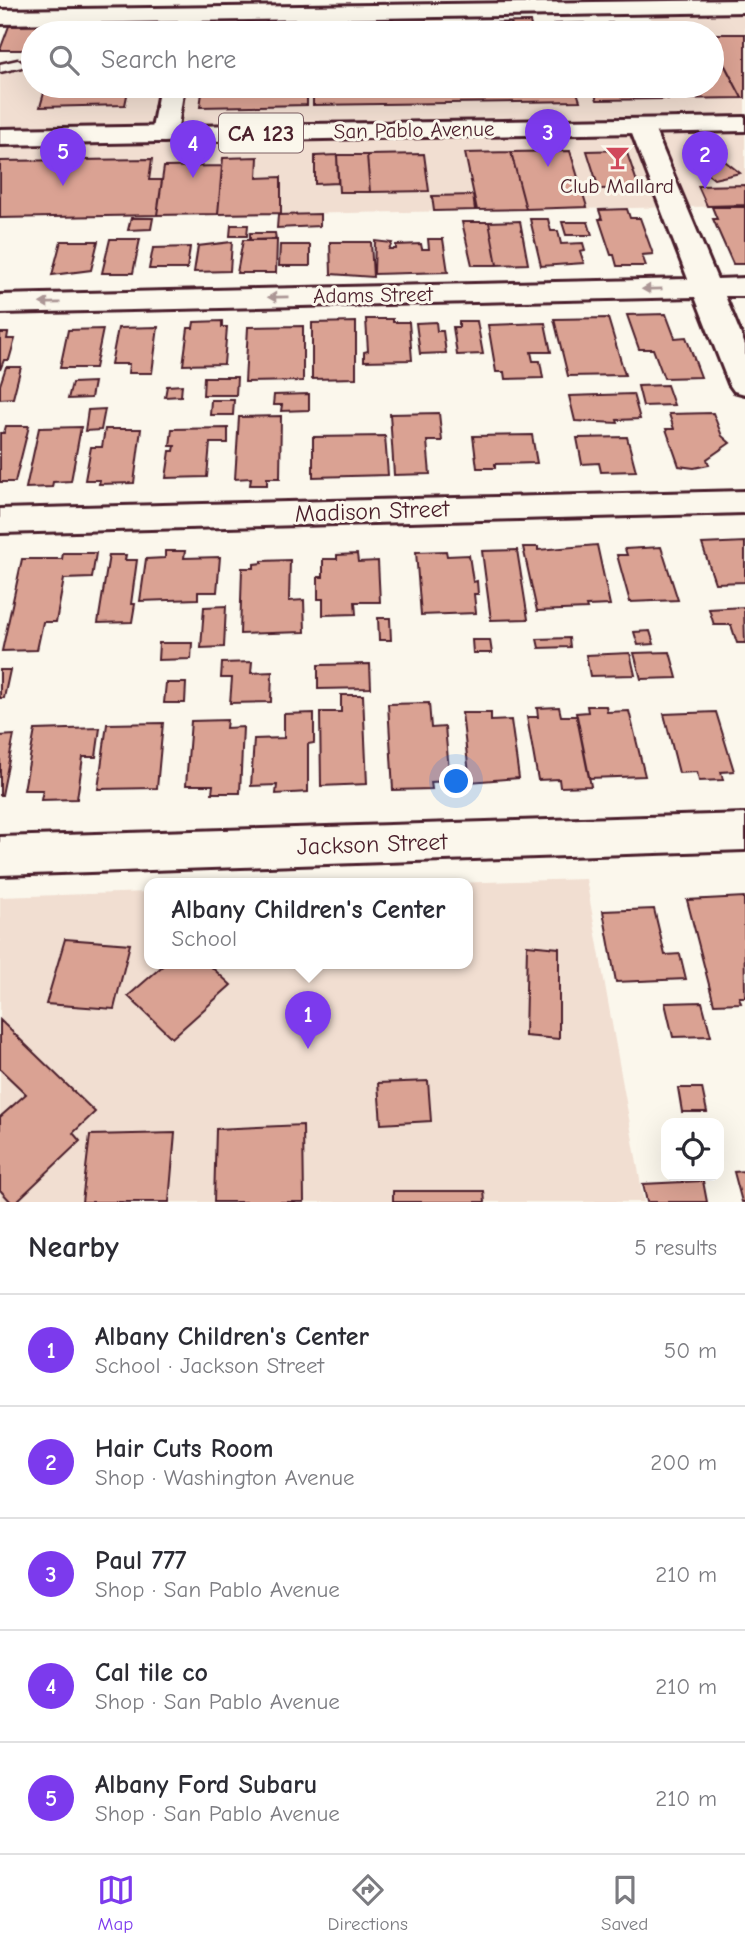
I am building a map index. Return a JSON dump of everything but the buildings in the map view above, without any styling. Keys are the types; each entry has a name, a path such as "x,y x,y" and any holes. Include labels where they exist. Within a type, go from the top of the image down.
{"street":[{"path":"0,17 744,6"},
{"path":"164,134 170,98"},
{"name":"San Pablo Avenue","path":"0,137 745,124"},
{"path":"641,126 745,384"},
{"name":"Adams Street","path":"0,304 745,287"},
{"name":"Madison Street","path":"0,521 745,502"},
{"name":"Jackson Street","path":"0,856 745,832"}],"lane":[{"path":"0,68 18,64"}],"shaded area":[{"path":"649,14 745,14 745,206 0,219 0,66 21,65 21,98 724,98 724,21 652,21"},
{"path":"442,17 443,21 361,21"},
{"path":"586,879 644,1202 0,1202 0,897 144,892 144,969 473,969 473,882"}],"place":[{"name":"Club Mallard","path":"617,157"},
{"name":"Paul 777","path":"548,167"},
{"name":"Cal tile co","path":"193,178"},
{"name":"Albany Ford Subaru","path":"63,186"},
{"name":"Hair Cuts Room","path":"705,189"},
{"name":"Albany Children's Center","path":"308,1049"}]}
